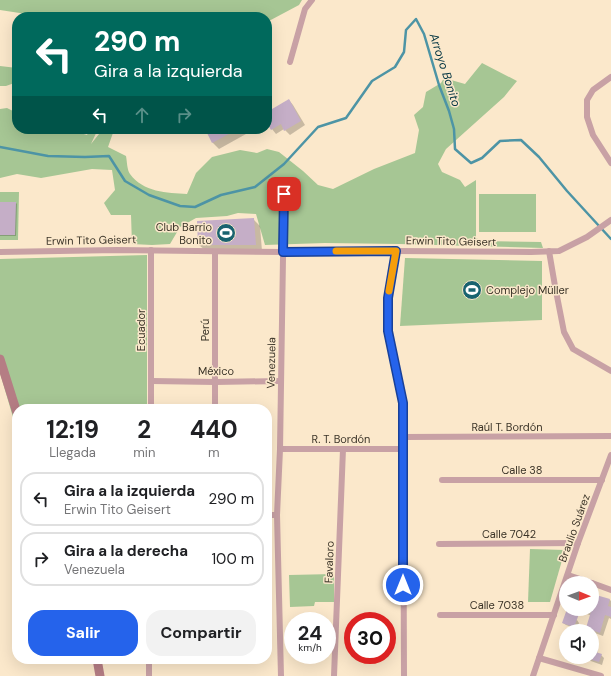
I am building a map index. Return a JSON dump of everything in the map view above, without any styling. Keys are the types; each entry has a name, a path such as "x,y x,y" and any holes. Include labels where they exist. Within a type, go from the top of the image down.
{"main road":[{"path":"0,359 14,404"},
{"path":"98,664 99,676 104,676"}],"street":[{"path":"290,62 305,9 312,0"},
{"path":"611,77 593,90 586,100 587,117 593,135 611,163"},
{"name":"Venezuela","path":"281,676 277,515 280,449 284,194"},
{"name":"Erwin Tito Geisert","path":"0,252 151,250 214,252 549,252 560,251 587,236 611,220"},
{"name":"Ecuador","path":"151,250 152,404"},
{"path":"396,251 388,298 388,331 403,403 404,676"},
{"name":"Perú","path":"214,252 215,404"},
{"path":"549,252 554,286 564,332 573,349 611,371"},
{"name":"México","path":"152,381 280,381"},
{"name":"Raúl T. Bordón","path":"403,437 611,436"},
{"name":"R. T. Bordón","path":"280,449 403,449"},
{"name":"Favaloro","path":"334,676 343,449"},
{"name":"Braulio Suárez","path":"533,676 578,543 611,454"},
{"name":"Calle 38","path":"442,480 602,480"},
{"path":"272,515 277,515"},
{"name":"Calle 7042","path":"439,544 578,543"},
{"path":"599,586 611,590"},
{"name":"Calle 7038","path":"440,615 554,615"},
{"path":"539,658 601,676"},
{"path":"149,676 150,664"}],"green space":[{"path":"0,0 302,0 299,5 272,19 272,12 13,12 0,10"},
{"path":"482,63 517,81 504,97 446,149 438,164 442,172 460,180 465,187 476,180 476,238 482,241 541,242 543,248 325,243 265,245 256,214 238,213 227,216 196,218 180,227 170,244 132,244 131,215 111,215 104,203 115,190 112,170 92,169 41,178 17,174 0,178 0,109 7,108 12,110 12,134 96,134 91,144 99,134 113,134 108,147 126,156 129,172 135,180 148,188 164,192 187,194 196,173 212,157 240,150 257,153 267,149 279,152 318,185 333,189 374,169 415,153 419,130 414,115 423,107 426,92 441,83 444,78 465,84"},
{"path":"0,66 12,67 12,84 0,86"},
{"path":"0,192 19,192 18,240 0,240"},
{"path":"479,194 536,194 536,232 479,232"},
{"path":"147,255 147,404 12,404 12,414 0,373 0,259"},
{"name":"Complejo Müller","path":"405,258 542,261 542,320 400,326"},
{"path":"530,549 565,550 550,602 528,602"},
{"path":"334,574 334,602 315,602 314,606 290,607 289,575"}],"building":[{"path":"289,99 301,121 284,131 281,124 272,129 272,109"},
{"path":"208,134 229,134 212,143"},
{"path":"0,202 16,202 15,235 0,235"},
{"name":"Club Barrio Bonito","path":"254,218 256,245 198,245 197,221"},
{"path":"599,596 610,599 608,606 611,607 611,617 605,615 600,633 599,624 587,624 590,616 599,616"},
{"path":"564,616 578,616 575,624 562,623"},
{"path":"599,653 602,654 599,662"}],"waterway":[{"name":"Arroyo Bonito","path":"0,147 48,156 109,156 125,181 149,195 180,206 195,207 221,195 255,187 284,164 318,127 346,118 372,81 395,67 404,52 406,30 416,19 424,34 439,85 449,111 454,129 455,149 471,163 482,158 500,141 521,140 539,157 567,191 611,239"}],"slow traffic":[{"path":"336,251 396,251 389,291"}],"place":[{"name":"Club Barrio Bonito","path":"226,233"},
{"name":"Complejo Müller","path":"472,290"}],"route":[{"path":"284,194 283,252 396,251 388,298 388,331 403,403 403,585"}]}
